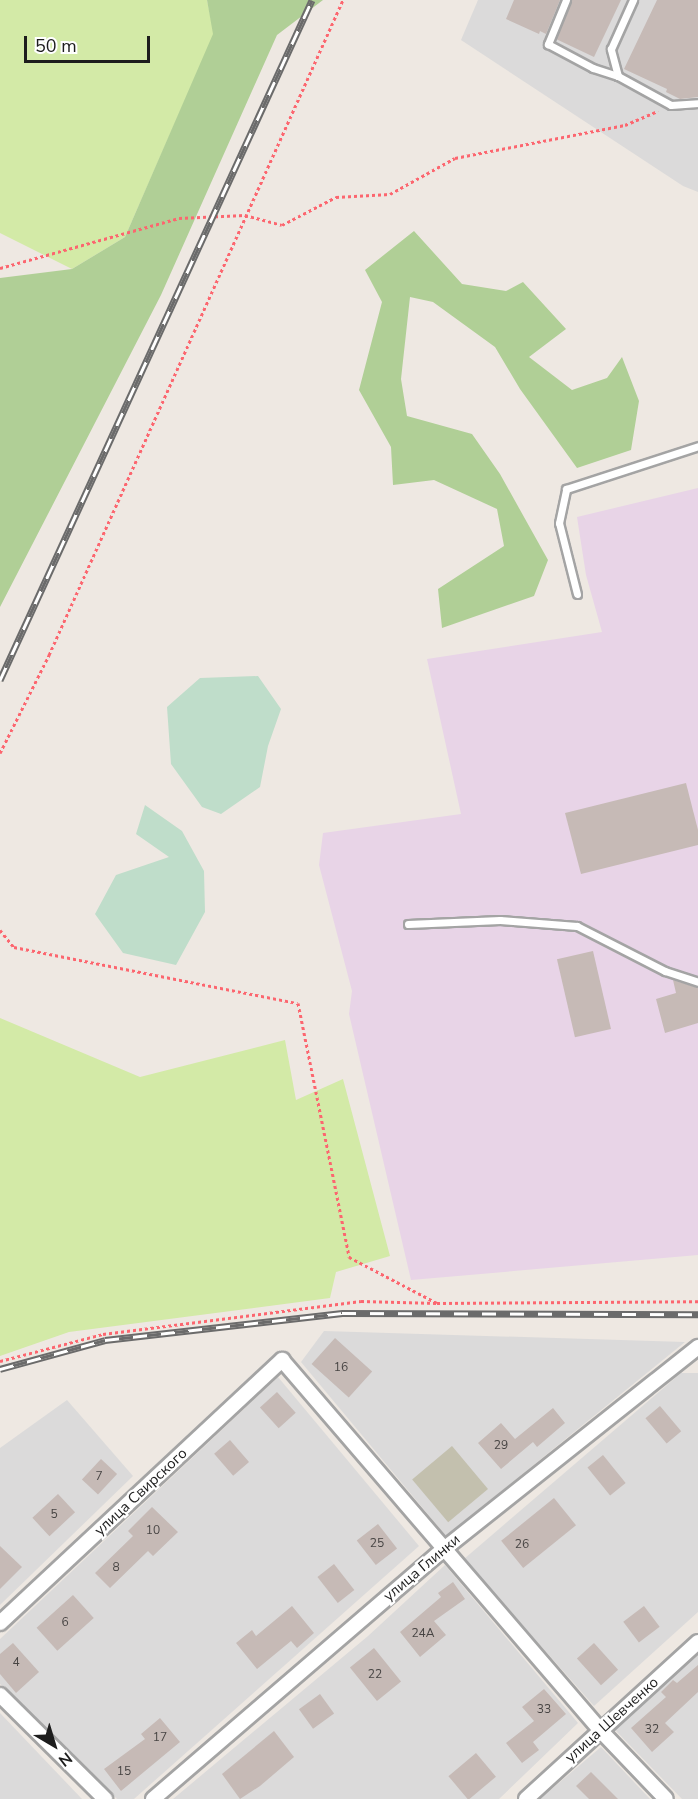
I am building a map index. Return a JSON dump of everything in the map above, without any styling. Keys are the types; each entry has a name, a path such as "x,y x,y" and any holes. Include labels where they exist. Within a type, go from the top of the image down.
{"street":[{"name":"улица Глинки","path":"153,1799 444,1549 698,1347"},
{"name":"улица Свирского","path":"0,1623 282,1360 444,1549"},
{"path":"444,1549 600,1730 666,1799"},
{"name":"улица Шевченко","path":"526,1799 698,1642"},
{"path":"0,1695 105,1799"}],"lane":[{"path":"566,0 548,44 593,68 618,76 671,105 698,104"},
{"path":"618,76 610,49 633,0"},
{"path":"577,594 559,524 566,489 698,446"},
{"path":"408,924 500,920 577,926 665,970 698,982"}],"path":[{"path":"0,753 48,655 343,0"},
{"path":"0,268 179,218 245,215 282,225 336,197 390,194 455,158 625,125 671,105"},
{"path":"0,930 14,947 298,1004 349,1257 437,1303"},
{"path":"0,1360 103,1334 361,1301 437,1303 698,1301"}],"shaded area":[{"path":"478,0 698,0 698,192 683,186 461,40"},
{"path":"698,488 698,1255 411,1280 349,1014 352,991 319,865 323,833 461,814 427,659 602,632 586,575 577,517"},
{"path":"324,1331 685,1342 446,1536 301,1362"},
{"path":"681,1373 698,1373 698,1612 594,1706 464,1559"},
{"path":"278,1377 419,1546 134,1799 117,1799 0,1684 0,1639"},
{"path":"67,1400 133,1476 0,1605 0,1448"},
{"path":"452,1446 488,1489 448,1522 412,1479"},
{"path":"445,1565 578,1723 499,1799 173,1799 368,1636"},
{"path":"698,1651 698,1799 682,1799 615,1730 651,1693"},
{"path":"0,1713 82,1799 0,1799"},
{"path":"601,1747 650,1799 540,1799"}],"green space":[{"path":"0,0 207,0 214,34 125,237 72,269 0,233"},
{"path":"207,0 323,0 277,35 161,295 0,607 0,278 72,269 125,237 213,34"},
{"path":"414,231 462,284 506,291 523,282 566,329 529,357 572,390 607,378 622,357 639,401 631,450 577,468 520,389 495,347 433,302 410,297 401,379 407,416 472,434 500,474 548,560 534,596 442,628 438,589 504,546 497,509 434,480 393,485 391,447 359,390 382,302 365,270"},
{"path":"258,676 281,709 268,746 260,787 221,814 202,807 171,764 167,707 200,678"},
{"path":"145,805 182,831 204,871 205,912 176,965 123,953 95,914 116,875 169,857 136,834"},
{"path":"0,1018 140,1077 285,1040 296,1100 343,1079 390,1256 336,1272 330,1298 69,1332 0,1356"}],"building":[{"path":"514,0 560,0 546,34 540,31 539,34 506,19"},
{"path":"572,0 621,0 594,57 556,39"},
{"path":"657,0 698,0 698,97 680,99 666,92 667,89 624,69"},
{"path":"686,783 698,830 698,845 581,874 565,813"},
{"path":"593,951 611,1029 575,1037 557,959"},
{"path":"673,980 698,988 698,1023 665,1033 656,999 676,993"},
{"path":"335,1338 372,1371 349,1397 312,1364"},
{"path":"277,1392 296,1413 279,1428 260,1407"},
{"path":"660,1406 681,1431 667,1443 645,1418"},
{"path":"553,1408 565,1423 537,1447 533,1442 501,1469 478,1443 501,1423 515,1439"},
{"path":"230,1440 249,1462 233,1476 214,1454"},
{"path":"603,1455 626,1483 610,1496 587,1468"},
{"path":"101,1459 117,1474 98,1494 82,1479"},
{"path":"58,1494 75,1512 49,1536 32,1518"},
{"path":"554,1498 576,1525 523,1568 501,1541"},
{"path":"152,1507 178,1532 153,1556 148,1551 110,1588 95,1573 133,1536 128,1531"},
{"path":"378,1524 397,1548 376,1565 357,1541"},
{"path":"0,1546 22,1567 0,1589"},
{"path":"334,1564 354,1590 338,1603 317,1577"},
{"path":"453,1582 465,1599 434,1621 446,1635 420,1657 400,1632 441,1597 438,1593"},
{"path":"73,1595 94,1618 57,1651 37,1628"},
{"path":"292,1606 314,1633 297,1648 291,1641 257,1669 236,1643 252,1630 256,1636"},
{"path":"644,1606 660,1627 639,1642 623,1622"},
{"path":"13,1643 39,1672 16,1693 0,1674 0,1654"},
{"path":"594,1643 618,1670 601,1685 577,1658"},
{"path":"374,1648 401,1681 377,1701 350,1668"},
{"path":"698,1665 698,1692 665,1723 674,1732 652,1752 631,1728 666,1697 661,1692 673,1680 677,1683"},
{"path":"544,1689 566,1714 533,1742 539,1750 522,1763 506,1743 534,1721 522,1707"},
{"path":"320,1694 334,1713 313,1729 299,1709"},
{"path":"160,1718 180,1742 121,1791 104,1769 145,1739 141,1734"},
{"path":"274,1731 294,1757 260,1786 240,1799 222,1774"},
{"path":"476,1753 496,1777 468,1799 448,1776"},
{"path":"591,1772 618,1799 589,1799 576,1786"}],"railway":[{"path":"0,680 312,0"},
{"path":"0,1369 105,1340 342,1313 698,1314"}]}
